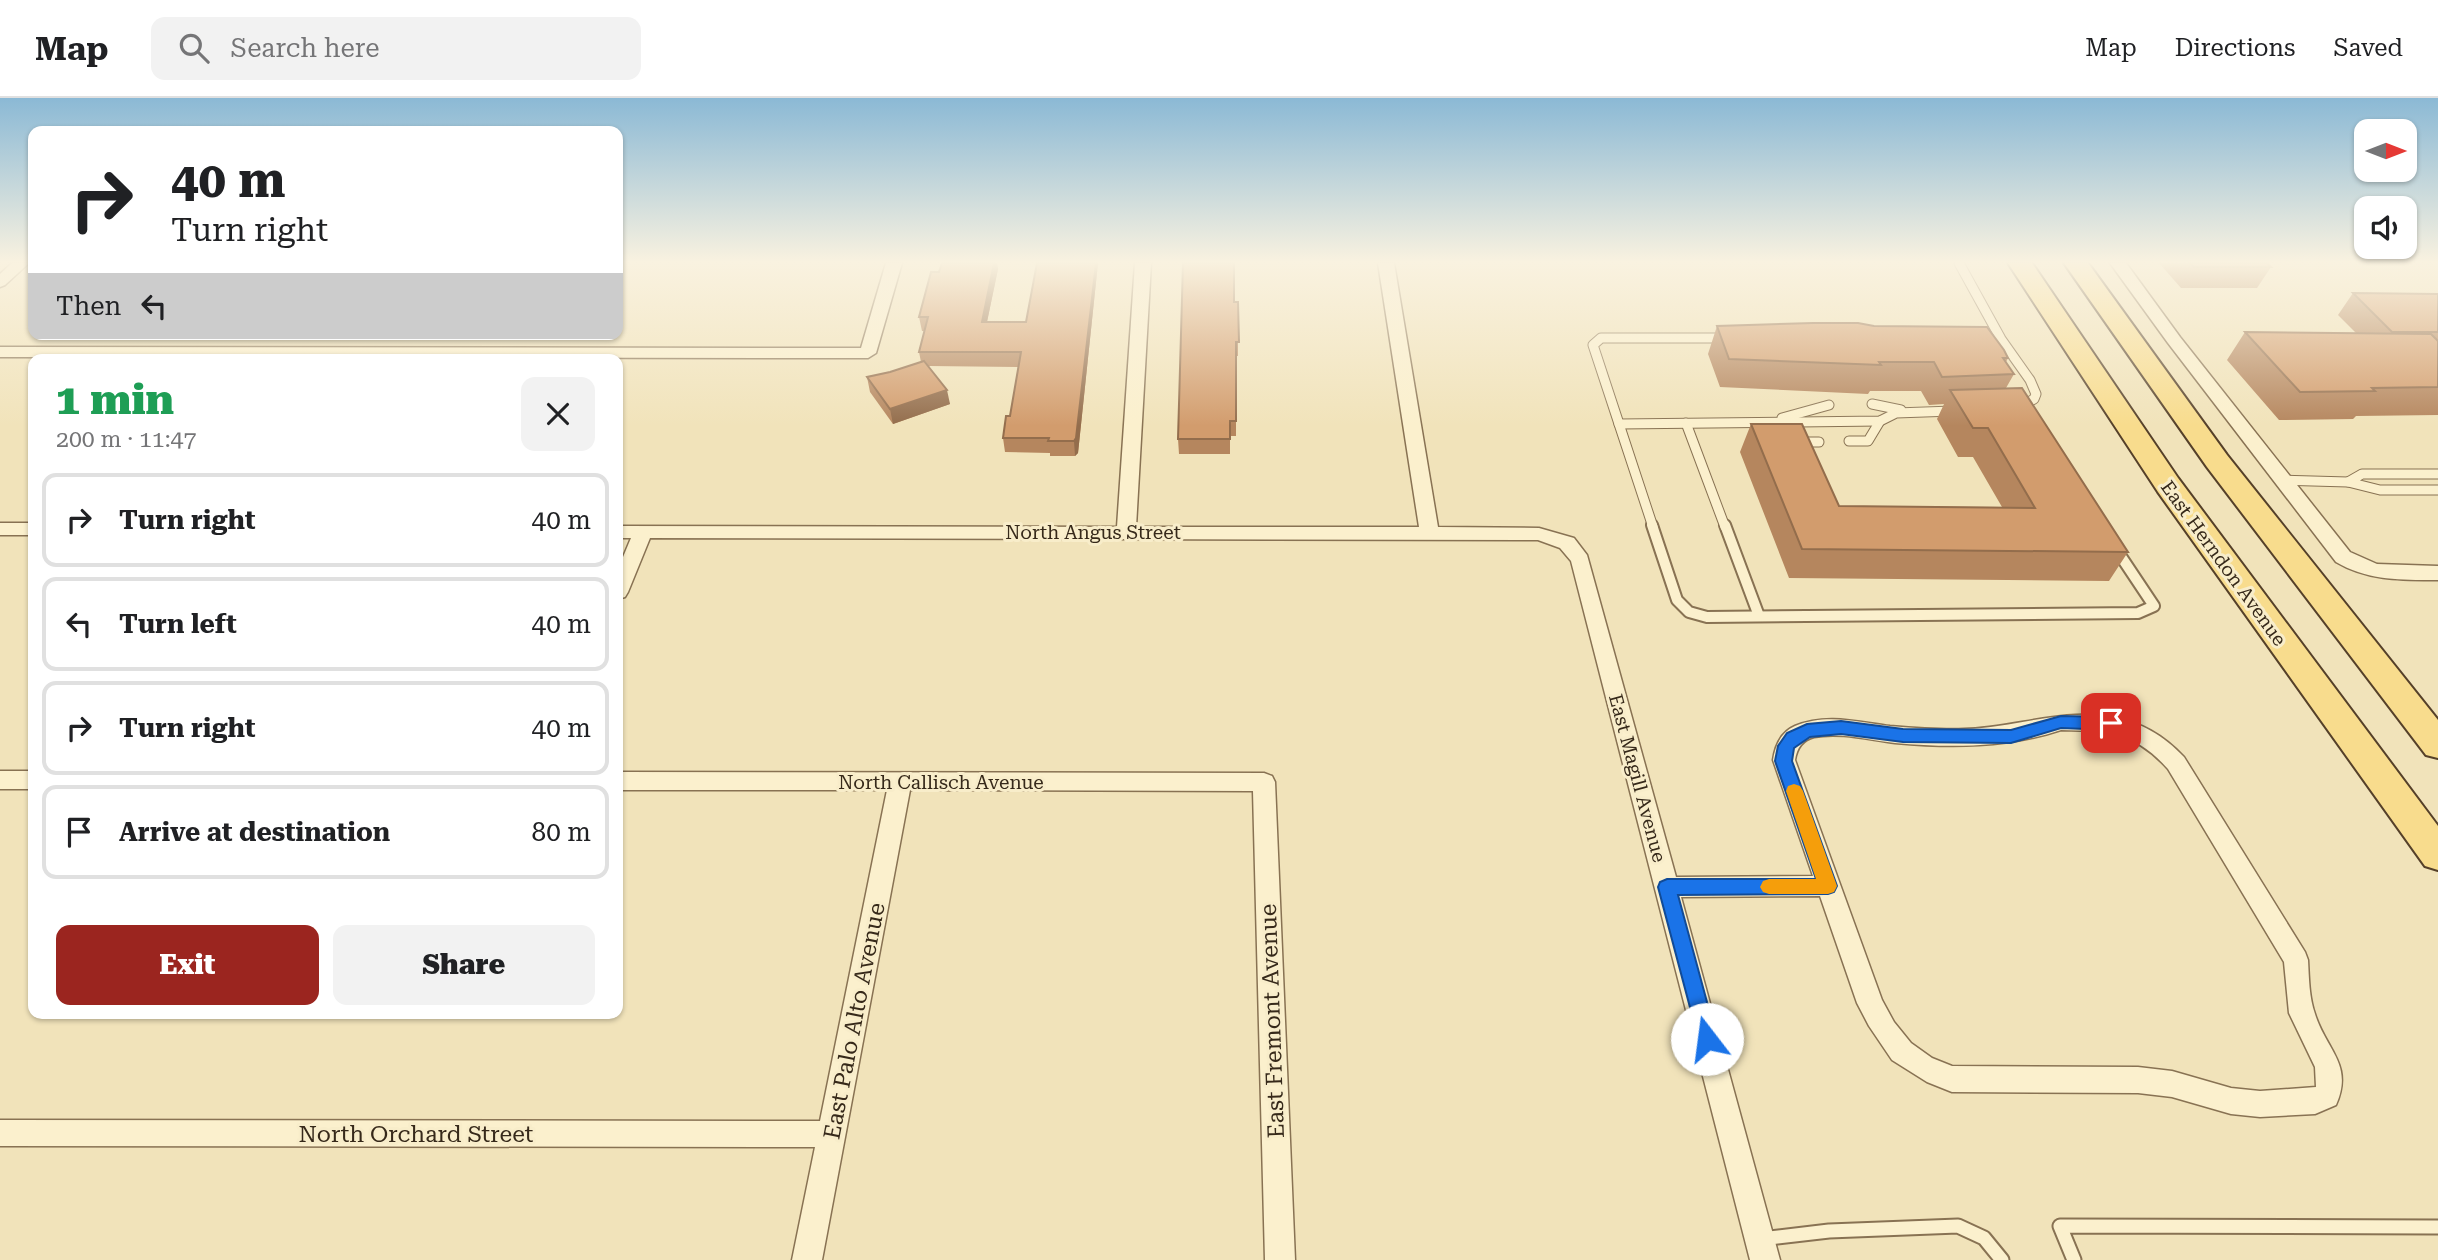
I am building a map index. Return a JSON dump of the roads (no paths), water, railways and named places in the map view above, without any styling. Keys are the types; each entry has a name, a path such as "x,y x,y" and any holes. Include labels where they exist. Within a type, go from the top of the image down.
{"main road":[{"name":"East Herndon Avenue","path":"2056,317 2168,485 2438,855"},
{"path":"2115,317 2217,461 2438,745"}],"street":[{"path":"0,352 868,353 878,317"},
{"path":"1126,532 1140,317"},
{"path":"1395,317 1429,533"},
{"path":"2159,317 2281,480 2343,557 2357,567 2380,573 2438,573"},
{"path":"0,529 28,529"},
{"name":"North Angus Street","path":"623,532 1539,534 1567,543"},
{"path":"623,580 643,532"},
{"name":"East Magill Avenue","path":"1567,543 1580,560 1762,1249"},
{"path":"2061,722 2111,723 2133,729 2157,743 2176,763 2288,945 2296,960 2298,995 2303,1019 2329,1069 2332,1085 2327,1096 2315,1101 2260,1104 2231,1101 2172,1084 2138,1080 1952,1079 1928,1071 1905,1057 1885,1033 1870,1003 1828,886 1784,761 1786,746 1793,738 1807,731 1841,727 1903,735 2011,736 2061,722"},
{"path":"0,780 28,780"},
{"name":"North Callisch Avenue","path":"623,781 1264,782"},
{"name":"East Palo Alto Avenue","path":"807,1260 901,782"},
{"name":"East Fremont Avenue","path":"1264,782 1280,1260"},
{"path":"1667,887 1828,886"},
{"name":"North Orchard Street","path":"0,1133 832,1135"}],"lane":[{"path":"1989,317 2030,380 2036,394 2020,412 2004,409"},
{"path":"1739,338 1601,338 1593,345 1593,354 1677,600 1689,612 1707,617 2138,613 2154,606 2108,537"},
{"path":"1987,339 2001,339"},
{"path":"1872,404 1914,412"},
{"path":"1769,427 1829,405"},
{"path":"1619,424 1747,422 1769,427 1880,421 1896,412 1965,410"},
{"path":"1849,441 1868,441 1880,421"},
{"path":"1686,423 1759,617"},
{"path":"1792,442 1819,442"},
{"path":"2348,482 2362,474 2438,474"},
{"path":"2281,480 2348,482 2380,490 2438,490"},
{"path":"1762,1249 1829,1231 1958,1226 1978,1231 1992,1244 2002,1260"},
{"path":"2074,1260 2060,1226 2438,1227"}]}
